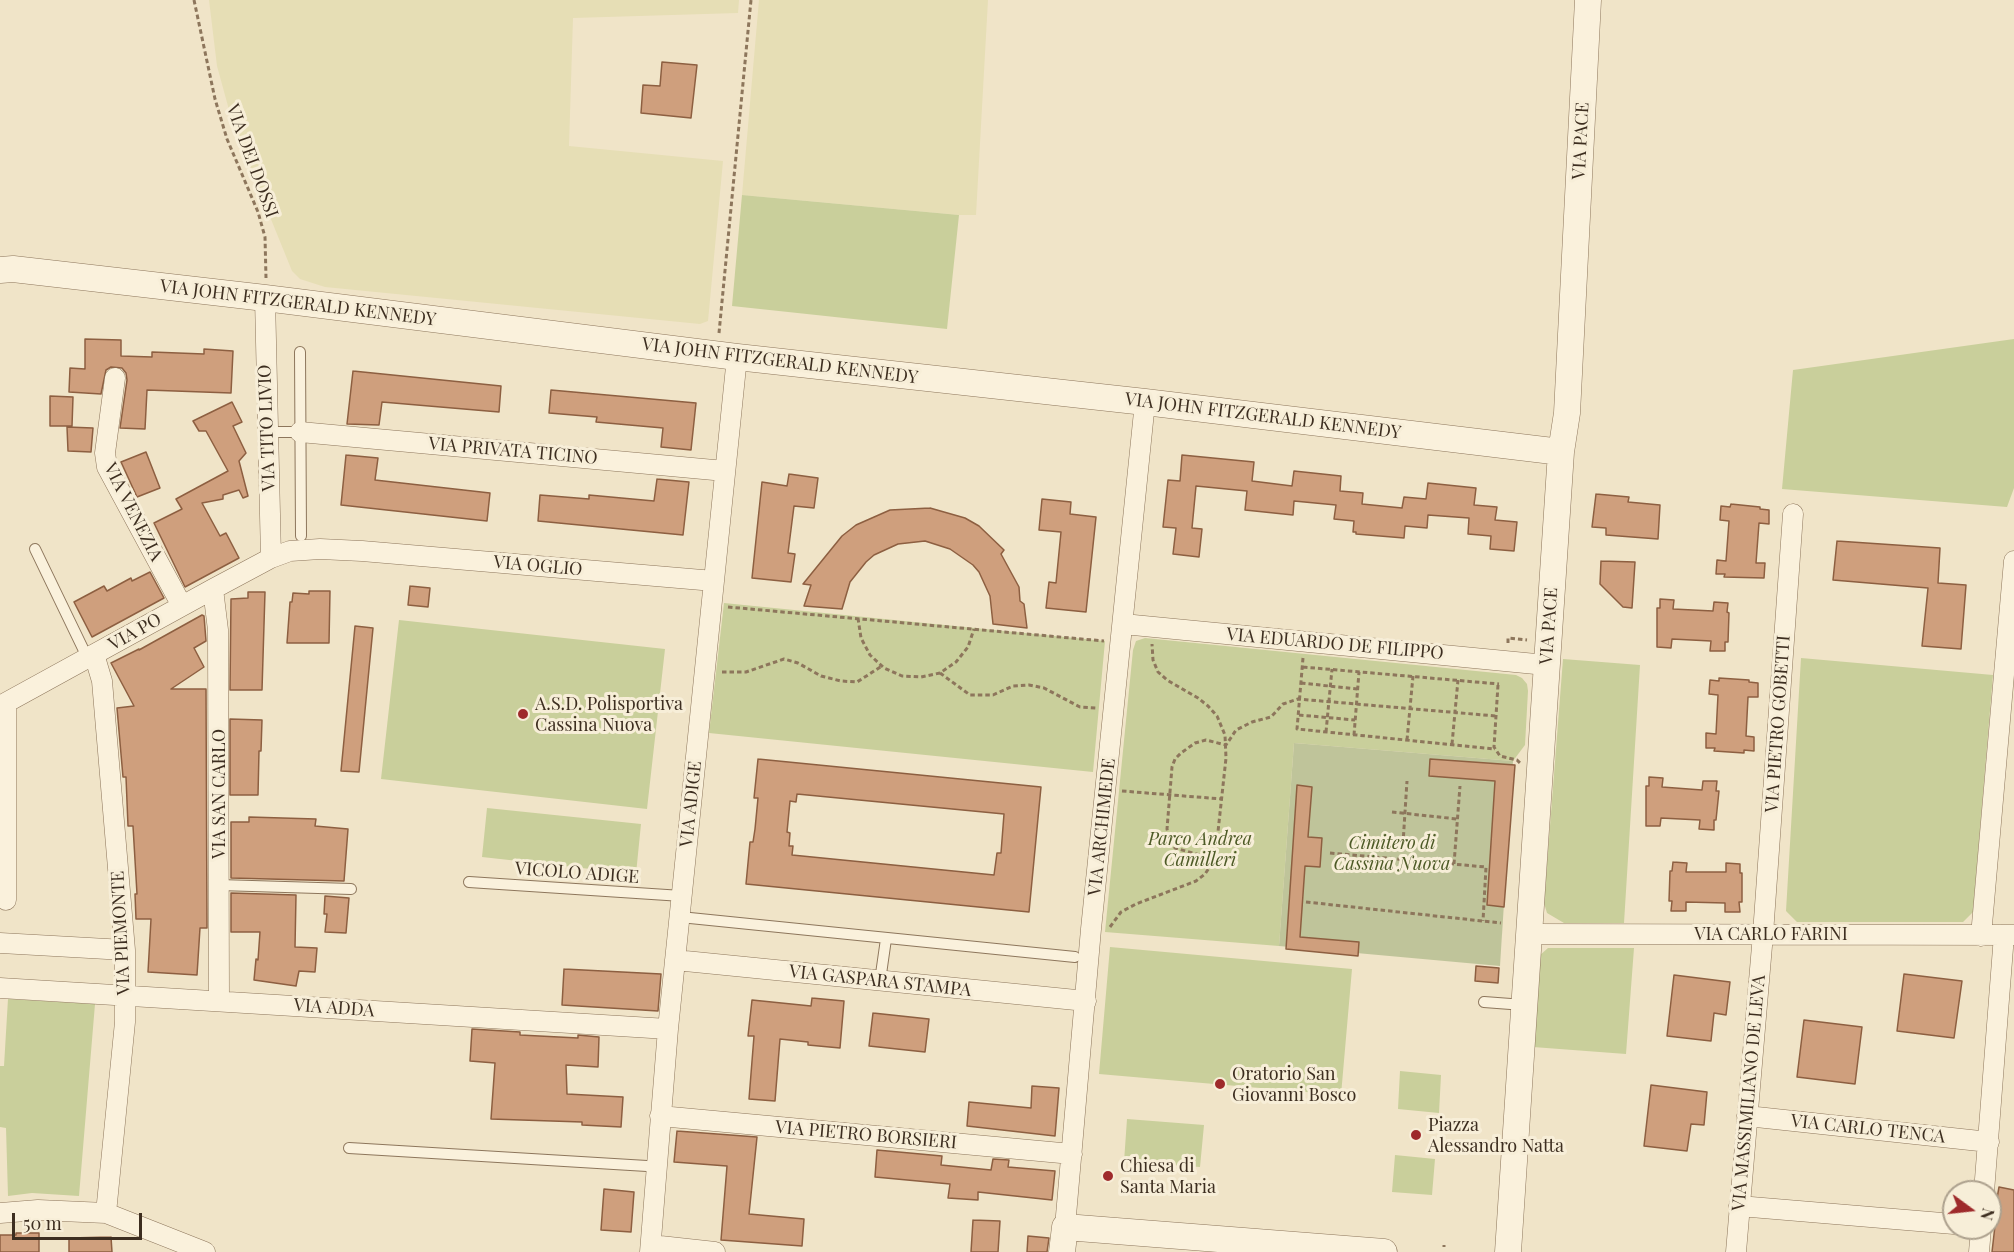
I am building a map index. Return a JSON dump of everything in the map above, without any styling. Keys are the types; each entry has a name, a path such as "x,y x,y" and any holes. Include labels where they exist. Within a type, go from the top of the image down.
{"street":[{"name":"VIA PACE","path":"1508,1252 1546,664 1561,452 1567,413 1588,0"},
{"name":"VIA JOHN FITZGERALD KENNEDY","path":"0,270 12,269 265,298 727,356 1145,402 1561,452"},
{"name":"VIA TITO LIVIO","path":"265,298 271,558"},
{"name":"VIA ADIGE","path":"651,1249 652,1166 660,1116 725,471 727,356"},
{"name":"VIA VENEZIA","path":"115,378 105,453 107,467 182,606"},
{"name":"VIA ARCHIMEDE","path":"1062,1252 1145,402"},
{"name":"VIA PRIVATA TICINO","path":"300,432 725,471"},
{"name":"VIA PIETRO GOBETTI","path":"1763,934 1793,514"},
{"name":"VIA OGLIO","path":"271,558 290,551 362,551 714,581"},
{"name":"VIA PO","path":"3,704 271,558"},
{"path":"1981,936 2014,561"},
{"name":"VIA SAN CARLO","path":"213,589 218,630 219,1001"},
{"name":"VIA EDUARDO DE FILIPPO","path":"1123,624 1546,664"},
{"name":"VIA PIEMONTE","path":"91,657 102,681 125,950 125,1022 106,1212"},
{"path":"3,704 6,900"},
{"name":"VIA CARLO FARINI","path":"1528,934 2009,935"},
{"name":"VIA MASSIMILIANO DE LEVA","path":"1736,1252 1763,934"},
{"path":"1985,1180 2009,935"},
{"path":"0,943 125,950"},
{"name":"VIA GASPARA STAMPA","path":"675,960 1086,1001"},
{"name":"VIA ADDA","path":"0,988 668,1029"},
{"name":"VIA PIETRO BORSIERI","path":"660,1116 1072,1154"},
{"name":"VIA CARLO TENCA","path":"1747,1116 1989,1142"},
{"path":"1739,1206 1942,1223"},
{"path":"0,1213 38,1210 106,1212 205,1252"},
{"path":"1065,1227 1384,1252"},
{"path":"651,1249 715,1252"}],"lane":[{"path":"300,352 301,536"},
{"path":"267,432 300,432"},
{"path":"35,549 91,657"},
{"name":"VICOLO ADIGE","path":"469,882 682,896"},
{"path":"219,885 351,889"},
{"path":"690,918 1076,957"},
{"path":"880,981 886,939"},
{"path":"1484,1002 1524,1005"},
{"path":"349,1148 652,1166"}],"path":[{"name":"VIA DEI DOSSI","path":"194,0 215,99 227,140 258,212 265,237 265,298"},
{"path":"727,356 751,0"},
{"path":"712,605 1121,644"},
{"path":"858,618 861,638 870,655 882,666 902,676 921,678 940,673 956,662 968,647 974,629"},
{"path":"1107,929 1121,912 1196,881 1205,874 1214,859 1227,758 1225,735 1217,716 1198,698 1167,680 1158,672 1152,651 1153,636"},
{"path":"1303,650 1298,729 1495,749"},
{"path":"705,669 727,673 746,672 783,659 798,663 821,676 857,682 882,666"},
{"path":"1302,667 1498,684"},
{"path":"1326,732 1332,669"},
{"path":"1354,735 1359,672"},
{"path":"940,673 970,695 993,695 1013,686 1029,685 1044,688 1080,707 1114,710"},
{"path":"1407,740 1413,676"},
{"path":"1502,678 1498,684 1495,749 1500,756 1517,760 1521,765"},
{"path":"1452,744 1458,680"},
{"path":"1301,683 1358,688"},
{"path":"1226,745 1236,730 1252,722 1271,717 1284,704 1300,699 1496,716"},
{"path":"1299,715 1355,720"},
{"path":"1214,859 1175,848 1170,841 1167,829 1169,794 1172,767 1175,759 1181,753 1195,743 1206,740 1226,745"},
{"path":"1402,859 1407,781"},
{"path":"1454,864 1460,786"},
{"path":"1117,790 1222,799"},
{"path":"1392,812 1457,819"},
{"path":"1330,853 1486,867 1483,921"},
{"path":"1306,902 1501,923"}],"shaded area":[{"path":"209,0 739,0 738,13 573,18 569,146 723,161 708,321 700,324 325,287 300,279 292,271 234,128 217,66"},
{"path":"759,0 988,0 976,215 742,195"}],"green space":[{"path":"742,195 959,215 947,329 732,306"},
{"path":"2014,339 2014,488 2007,507 1782,489 1793,370"},
{"path":"724,603 1105,641 1093,772 709,733"},
{"name":"A.S.D. Polisportiva Cassina Nuova","path":"399,620 665,649 647,809 381,779"},
{"name":"Parco Andrea Camilleri","path":"1145,638 1516,675 1527,684 1528,691 1525,745 1513,761 1294,743 1279,946 1105,932 1133,650 1136,641"},
{"path":"1801,658 1993,675 1973,912 1963,922 1797,922 1786,911"},
{"path":"1563,659 1640,665 1624,923 1564,923 1547,913 1544,903"},
{"name":"Cimitero di Cassina Nuova","path":"1294,743 1513,761 1500,966 1279,946"},
{"path":"487,808 641,824 636,874 482,857"},
{"path":"1110,947 1352,969 1341,1095 1099,1074"},
{"path":"1548,948 1634,948 1626,1054 1533,1047 1539,956"},
{"path":"8,999 95,1004 79,1196 32,1193 8,1196 6,1128 0,1127 0,1066 4,1066"},
{"path":"1400,1071 1441,1075 1439,1113 1398,1109"},
{"path":"1127,1119 1204,1125 1200,1167 1124,1162"},
{"path":"1395,1155 1435,1159 1432,1195 1392,1192"}],"building":[{"path":"662,62 697,65 691,118 641,113 643,85 660,86"},
{"path":"85,339 121,340 121,356 152,357 152,352 204,354 204,349 233,351 231,393 147,390 145,429 120,428 127,380 122,368 111,367 106,370 101,394 69,392 70,368 85,369"},
{"path":"353,371 501,386 499,412 382,402 379,425 347,424"},
{"path":"551,390 696,403 691,450 661,447 663,428 596,422 597,417 549,413"},
{"path":"50,396 73,397 72,426 50,426"},
{"path":"232,402 242,422 233,426 246,453 239,461 248,496 243,498 239,490 223,495 223,499 202,503 220,536 226,533 239,558 185,587 154,523 182,509 176,499 228,471 206,431 199,431 193,421"},
{"path":"67,427 93,428 91,452 68,451"},
{"path":"146,452 160,488 137,497 121,462"},
{"path":"346,455 378,458 375,480 490,493 487,521 341,505"},
{"path":"1182,455 1254,462 1252,481 1292,486 1294,471 1341,476 1340,491 1363,493 1362,504 1402,508 1404,497 1426,499 1428,483 1476,488 1474,505 1497,507 1495,520 1517,522 1514,551 1490,549 1491,536 1468,534 1469,518 1428,515 1427,528 1405,526 1404,538 1356,534 1353,532 1354,521 1334,519 1336,505 1294,501 1293,515 1245,510 1247,491 1196,486 1192,528 1202,529 1199,557 1173,554 1176,528 1163,527 1168,480 1180,481"},
{"path":"789,474 818,478 814,508 794,506 788,553 795,554 791,582 752,578 762,482 787,486"},
{"path":"657,479 689,482 683,535 538,521 540,495 589,499 589,495 654,501"},
{"path":"1596,494 1629,497 1628,502 1660,505 1658,539 1606,535 1606,528 1592,527"},
{"path":"1042,499 1071,502 1070,514 1096,517 1086,612 1046,608 1049,582 1056,583 1061,532 1039,530"},
{"path":"1731,504 1769,510 1769,524 1759,523 1756,563 1765,563 1764,578 1724,577 1725,574 1716,574 1717,560 1726,561 1729,521 1720,520 1721,506 1730,507"},
{"path":"930,508 965,518 979,526 1004,550 1001,554 1019,587 1027,628 993,624 990,596 979,572 950,549 925,541 898,544 874,555 850,582 842,609 804,606 811,585 803,584 842,536 856,525 890,510"},
{"path":"1837,541 1940,548 1938,583 1966,585 1961,649 1922,646 1928,588 1833,580"},
{"path":"1601,561 1635,562 1632,608 1623,607 1600,584"},
{"path":"150,572 164,598 92,637 74,602 104,586 107,591 131,578 132,581"},
{"path":"410,586 430,588 428,607 408,605"},
{"path":"309,591 330,591 329,643 287,643 290,602 292,602 293,593 309,594"},
{"path":"248,592 265,592 262,690 230,690 231,599 248,598"},
{"path":"1660,599 1674,600 1673,609 1713,611 1714,602 1728,603 1728,642 1725,642 1725,651 1710,651 1711,641 1672,639 1671,648 1657,647 1657,608 1660,608"},
{"path":"204,616 206,641 194,648 204,667 171,689 206,689 207,928 200,928 197,975 148,972 151,919 136,919 135,894 137,894 133,826 128,826 126,777 123,777 117,708 134,706 111,663"},
{"path":"355,626 373,628 359,772 341,771"},
{"path":"1719,678 1749,680 1749,682 1758,683 1758,697 1748,697 1746,736 1754,737 1754,751 1744,750 1744,753 1714,751 1715,748 1706,748 1706,733 1716,734 1718,695 1709,694 1710,680 1719,681"},
{"path":"230,719 262,720 258,795 230,795"},
{"path":"758,759 1041,787 1029,912 746,884 750,842 753,842 758,798 754,798","holes":["797,794 1004,814 1001,853 997,853 994,875 792,855 793,846 789,846 790,833 787,832 790,801 796,802"]},
{"path":"1430,759 1515,765 1504,907 1487,905 1495,781 1429,776"},
{"path":"1649,777 1663,778 1662,787 1702,790 1703,781 1717,781 1716,791 1719,791 1714,830 1699,829 1700,820 1661,818 1660,826 1646,826 1646,786 1649,786"},
{"path":"1297,785 1312,787 1308,837 1322,838 1320,867 1305,866 1300,937 1359,942 1358,956 1286,949"},
{"path":"249,817 316,819 315,826 348,829 344,881 231,878 231,822 249,822"},
{"path":"1673,862 1687,863 1686,872 1726,872 1726,863 1740,864 1742,902 1739,902 1740,912 1725,912 1725,903 1686,902 1686,911 1671,911 1670,871 1672,871"},
{"path":"231,893 296,895 295,947 317,948 315,972 299,971 296,986 254,980 260,932 231,932"},
{"path":"325,896 349,898 346,933 325,932 327,914 324,914"},
{"path":"1476,966 1499,968 1498,983 1475,981"},
{"path":"564,969 661,974 658,1011 562,1005"},
{"path":"1904,974 1962,981 1954,1038 1897,1031"},
{"path":"1674,975 1730,982 1726,1015 1714,1013 1711,1041 1667,1036"},
{"path":"812,998 844,1001 840,1048 780,1039 775,1101 749,1099 754,1036 748,1036 752,1000 811,1006"},
{"path":"873,1013 929,1019 925,1052 869,1046"},
{"path":"1804,1020 1862,1027 1855,1084 1797,1077"},
{"path":"472,1029 520,1032 520,1035 599,1037 598,1067 566,1065 567,1094 623,1097 621,1127 582,1125 582,1122 491,1119 495,1063 470,1061"},
{"path":"1651,1085 1707,1092 1704,1125 1691,1124 1687,1151 1644,1146"},
{"path":"1032,1086 1059,1088 1055,1136 967,1126 969,1102 1031,1108"},
{"path":"677,1131 757,1137 749,1214 804,1219 802,1246 721,1240 727,1166 674,1162"},
{"path":"877,1150 942,1156 941,1165 991,1170 993,1159 1009,1160 1008,1167 1055,1171 1052,1200 978,1192 978,1200 948,1198 950,1184 875,1177"},
{"path":"2002,1188 2014,1190 2014,1252 1992,1252 1993,1240 2002,1240"},
{"path":"604,1189 634,1192 631,1232 601,1230"},
{"path":"973,1220 1000,1221 998,1252 971,1252"},
{"path":"16,1233 39,1233 39,1252 0,1252 0,1235 16,1235"},
{"path":"1028,1236 1049,1238 1047,1252 1027,1252"},
{"path":"111,1237 112,1252 69,1252 69,1238"}],"place":[{"name":"A.S.D. Polisportiva Cassina Nuova","path":"523,714"},
{"name":"Oratorio San Giovanni Bosco","path":"1220,1084"},
{"name":"Piazza Alessandro Natta","path":"1416,1135"},
{"name":"Chiesa di Santa Maria","path":"1108,1176"}]}
